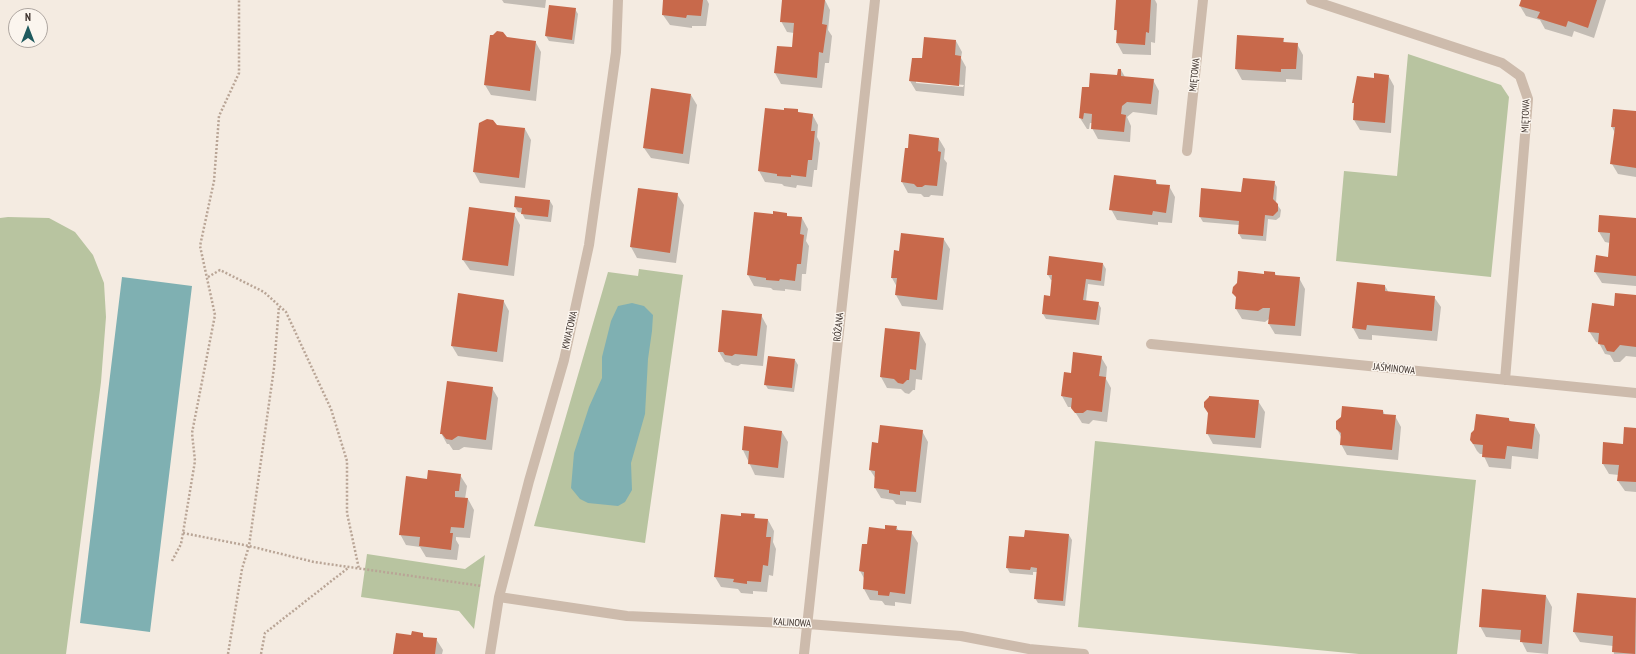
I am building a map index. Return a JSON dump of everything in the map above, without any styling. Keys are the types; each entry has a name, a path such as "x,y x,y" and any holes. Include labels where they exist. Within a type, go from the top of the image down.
{"street":[{"name":"KWIATOWA","path":"490,654 499,597 529,481 564,360 589,245 616,52 618,0"},
{"name":"RÓŻANA","path":"804,654 875,0"},
{"name":"MIĘTOWA","path":"1187,151 1203,0"},
{"name":"MIĘTOWA","path":"1311,0 1502,63 1520,76 1528,99 1506,380"},
{"name":"JAŚMINOWA","path":"1151,344 1636,393"},
{"name":"KALINOWA","path":"499,597 627,616 808,624 961,636 1029,649 1078,654"}],"path":[{"path":"172,561 181,544 183,533 194,461 192,433 215,315 200,246 214,181 219,116 239,73 239,0"},
{"path":"207,277 220,270 264,292 286,312 333,416 347,461 347,513 359,569"},
{"path":"228,654 242,569 249,546 274,368 279,306"},
{"path":"183,533 249,546 314,562 484,587 499,597"},
{"path":"261,654 265,632 349,568"}],"green space":[{"path":"1408,54 1501,85 1509,97 1491,277 1336,261 1344,171 1397,176"},
{"path":"0,218 49,218 75,232 93,255 104,283 106,317 101,382 66,654 0,654"},
{"path":"639,269 683,275 645,543 534,526 608,272 638,276"},
{"path":"1095,441 1476,480 1457,654 1359,654 1078,627"},
{"path":"367,554 465,569 485,555 474,629 459,611 361,597"}],"water":[{"path":"122,277 192,286 150,632 80,623"},
{"path":"632,303 644,306 653,315 648,359 645,414 631,463 632,490 625,502 618,506 588,503 580,499 571,488 574,453 589,407 602,378 602,357 611,321 618,306"}],"building":[{"path":"663,0 703,0 701,16 687,15 686,18 662,15"},
{"path":"782,0 825,0 822,24 827,25 823,53 819,52 817,78 774,73 777,46 792,47 794,23 780,22"},
{"path":"1116,0 1151,0 1149,33 1146,32 1145,45 1116,43 1117,30 1114,30"},
{"path":"1521,0 1597,0 1588,28 1568,21 1566,27 1537,18 1540,12 1519,6"},
{"path":"549,5 576,8 572,40 545,36"},
{"path":"497,31 503,32 507,37 536,41 530,91 484,85 490,35 493,35"},
{"path":"1237,35 1284,38 1283,42 1298,43 1296,69 1281,69 1281,72 1235,69"},
{"path":"924,37 956,40 955,55 961,56 959,86 909,81 912,58 922,58"},
{"path":"1118,69 1121,69 1121,76 1154,79 1151,104 1127,102 1122,106 1121,114 1126,115 1124,132 1091,129 1092,114 1084,113 1083,119 1079,118 1082,87 1089,87 1090,73 1117,75"},
{"path":"1374,73 1389,75 1385,123 1353,120 1354,103 1352,103 1357,76 1374,78"},
{"path":"651,88 691,94 683,154 643,148"},
{"path":"765,108 784,110 784,108 798,109 798,112 813,114 811,131 815,131 812,160 808,160 806,177 791,175 791,177 777,176 777,174 758,171"},
{"path":"1613,109 1636,111 1636,168 1610,164 1615,127 1611,127"},
{"path":"487,119 493,120 497,125 525,128 519,178 473,172 479,123"},
{"path":"909,134 939,138 938,151 941,152 937,186 925,185 922,187 917,187 914,184 901,182 905,148 908,148"},
{"path":"1114,175 1156,180 1156,184 1170,185 1166,213 1153,211 1152,215 1109,210"},
{"path":"1243,178 1275,181 1273,199 1278,204 1278,211 1273,216 1265,215 1263,236 1238,234 1239,221 1199,217 1201,188 1241,192"},
{"path":"638,188 678,193 670,253 630,247"},
{"path":"515,196 550,200 548,217 521,214 522,208 514,207"},
{"path":"469,207 515,213 508,266 462,260"},
{"path":"773,211 787,213 787,216 802,217 800,234 804,235 801,264 797,264 795,281 780,279 779,281 766,280 766,278 747,275 754,212 773,214"},
{"path":"1599,215 1636,218 1636,276 1594,272 1596,255 1608,257 1610,233 1598,232"},
{"path":"901,233 944,238 937,300 895,295 897,278 891,278 894,250 899,251"},
{"path":"1049,256 1103,263 1101,281 1086,279 1083,300 1099,302 1096,320 1042,314 1044,295 1050,296 1052,275 1047,275"},
{"path":"1238,271 1264,274 1264,271 1275,272 1275,275 1300,277 1295,326 1268,324 1270,308 1263,308 1258,311 1235,309 1236,297 1232,293 1233,287 1237,283"},
{"path":"1357,282 1385,285 1385,291 1435,296 1432,331 1367,325 1366,330 1352,328"},
{"path":"458,293 504,300 497,352 451,346"},
{"path":"1615,293 1636,295 1636,347 1620,345 1614,352 1607,351 1604,345 1598,344 1599,333 1588,332 1592,303 1614,306"},
{"path":"722,310 762,314 757,356 735,354 732,356 725,355 723,352 718,352"},
{"path":"885,328 920,332 916,370 910,369 909,380 903,384 898,383 894,379 880,377"},
{"path":"1073,352 1102,356 1099,376 1106,377 1102,412 1087,410 1083,413 1075,413 1071,408 1072,398 1061,396 1064,372 1071,373"},
{"path":"768,356 795,359 792,388 764,385"},
{"path":"447,381 493,387 486,440 458,436 452,440 446,439 442,434 440,434"},
{"path":"1209,396 1259,400 1255,438 1206,434 1208,413 1204,407 1204,402"},
{"path":"1342,406 1383,410 1383,414 1396,415 1392,450 1340,445 1341,433 1336,429 1336,421 1341,417"},
{"path":"1476,414 1509,418 1509,421 1535,424 1532,449 1507,446 1505,459 1482,457 1483,445 1473,444 1470,440 1471,433 1474,430"},
{"path":"880,425 923,430 916,492 900,491 900,495 889,493 889,490 874,488 875,471 869,470 872,442 878,443"},
{"path":"744,426 782,431 778,468 748,464 749,451 742,450"},
{"path":"1624,427 1636,428 1636,482 1617,481 1619,465 1602,464 1603,442 1623,444"},
{"path":"428,470 461,474 459,491 455,491 455,497 468,498 464,528 451,527 450,533 453,533 451,550 419,546 420,537 399,535 406,476 427,479"},
{"path":"741,513 755,514 754,518 768,519 766,537 771,537 768,566 763,565 761,582 747,581 747,584 733,582 734,579 714,577 721,514 741,516"},
{"path":"885,525 897,526 896,530 912,531 905,594 890,592 889,596 878,595 878,591 863,589 864,572 859,571 862,544 867,544 869,527 885,529"},
{"path":"1025,530 1069,534 1063,601 1034,599 1037,568 1031,567 1030,570 1006,568 1009,536 1024,537"},
{"path":"1482,589 1546,595 1542,644 1520,642 1521,630 1479,627"},
{"path":"1577,593 1636,598 1635,654 1612,652 1613,636 1573,632"},
{"path":"412,631 423,633 423,637 437,638 435,654 393,654 396,633 411,635"}]}
